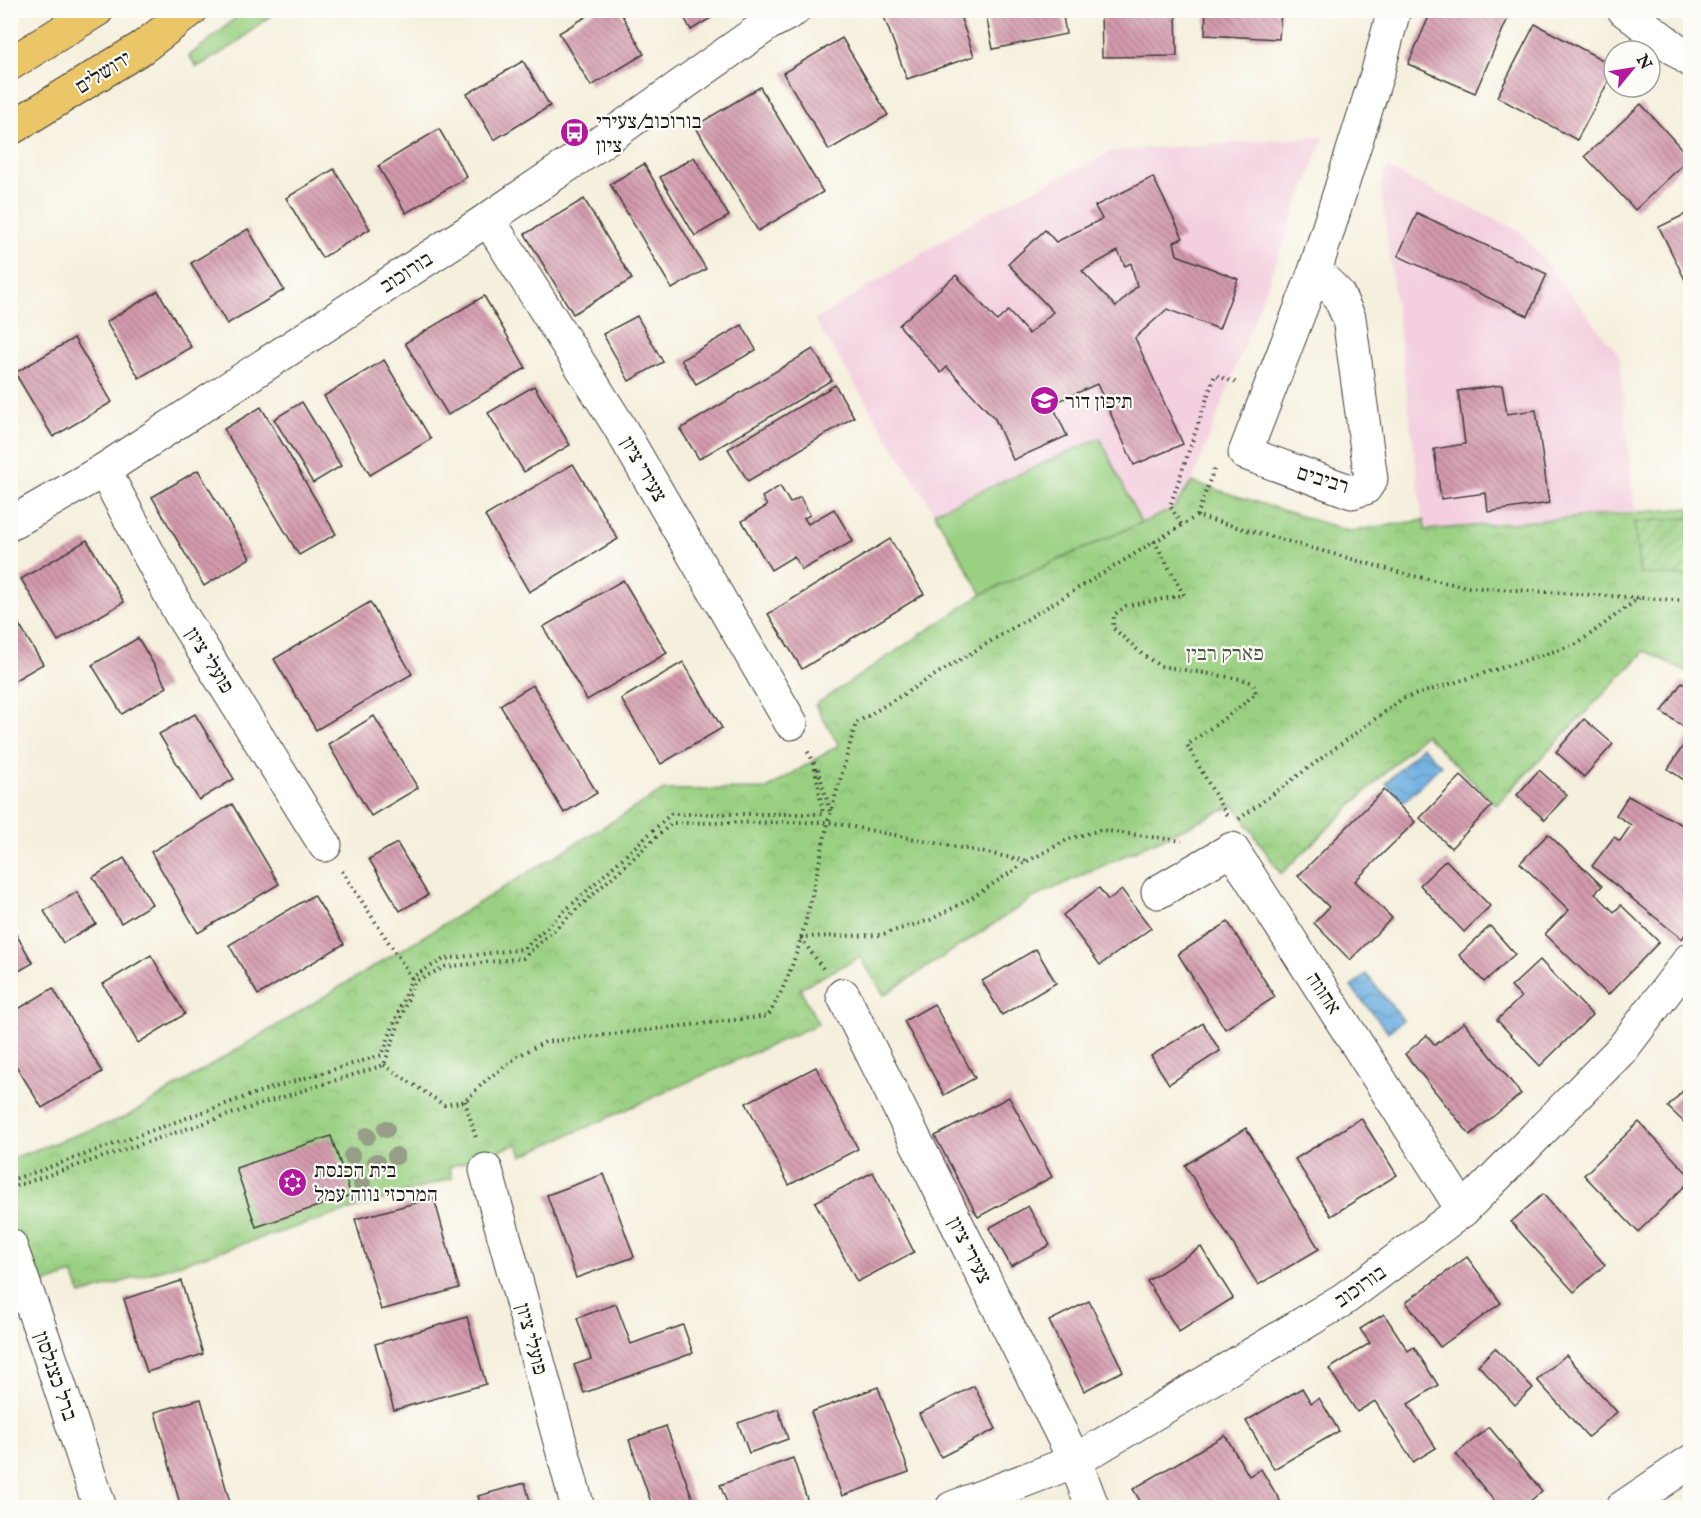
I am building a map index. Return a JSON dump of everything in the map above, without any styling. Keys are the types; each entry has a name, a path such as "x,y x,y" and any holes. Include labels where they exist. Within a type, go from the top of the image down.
{"main road":[{"path":"10,64 98,10"},
{"name":"ירושלים","path":"10,129 143,47 191,10"}],"street":[{"name":"בורוכוב","path":"10,524 104,470 488,219 768,24 794,10"},
{"name":"רביבים","path":"1315,271 1338,294 1349,318 1371,478 1365,488 1352,492 1245,453 1315,271 1378,71 1394,10"},
{"path":"1624,10 1690,60"},
{"name":"צעירי ציון","path":"488,219 619,426 791,723"},
{"name":"פועלי ציון","path":"104,470 180,613 325,845"},
{"name":"אחווה","path":"1158,892 1232,849 1463,1210"},
{"name":"בורוכוב","path":"951,1508 1075,1461 1344,1299 1463,1210 1623,1048 1690,959"},
{"name":"צעירי ציון","path":"843,995 1075,1461 1093,1508"},
{"name":"פועלי ציון","path":"486,1170 578,1508"},
{"name":"ברל כצנלסון","path":"10,1245 100,1508"},
{"path":"1622,1508 1690,1462"}],"path":[{"path":"1182,524 1170,506 1215,375 1243,385"},
{"path":"384,1065 444,1105 465,1101 485,1081 520,1055 545,1042 768,1016 781,995 800,937 830,811 856,723 1197,516 1409,575 1467,587 1690,601"},
{"path":"1154,541 1184,595 1126,606 1114,615 1113,628 1143,655 1160,666 1253,683 1256,693 1187,745 1232,824 1402,699 1577,644 1640,598"},
{"path":"791,723 815,761 830,811"},
{"path":"10,1180 47,1169 262,1091 382,1055 412,977 444,959 523,949 671,814 823,814 814,762 791,723"},
{"path":"414,982 445,967 523,958 672,823 828,822 1028,861"},
{"path":"800,937 880,935 930,920 970,899 1028,861 1069,839 1100,830 1183,841"},
{"path":"325,845 414,982 384,1065"},
{"path":"800,937 843,995"},
{"path":"10,1188 384,1065"},
{"path":"465,1101 486,1170"}],"shaded area":[{"name":"תיכון דור","path":"1324,137 1192,482 1173,509 982,594 815,320 983,215 1113,151"},
{"path":"1387,169 1520,231 1619,355 1635,512 1424,530 1381,187"}],"green space":[{"path":"243,10 276,11 233,46 197,67 189,56"},
{"path":"1100,438 1141,523 982,594 934,512"},
{"name":"פארק רבין","path":"1192,482 1349,531 1424,520 1425,530 1690,508 1690,673 1645,651 1496,805 1425,734 1281,874 1234,805 1035,897 884,995 860,957 800,988 818,1024 522,1156 518,1144 449,1167 452,1178 81,1295 73,1274 11,1295 10,1159 126,1117 664,790 767,789 839,745 815,705 982,594 1173,509"},
{"path":"1690,518 1690,576 1640,574 1634,522"}],"water":[{"path":"1422,746 1441,765 1404,802 1386,783"},
{"path":"1366,974 1403,1020 1388,1032 1351,987"}],"building":[{"path":"597,10 619,10 644,54 591,86 559,33"},
{"path":"680,10 724,10 691,30"},
{"path":"893,10 958,10 974,56 907,79 883,14"},
{"path":"985,10 1062,10 1066,34 993,49"},
{"path":"1101,10 1176,10 1177,56 1102,57"},
{"path":"1206,10 1281,10 1279,39 1205,35"},
{"path":"1432,10 1490,10 1508,18 1475,93 1408,64"},
{"path":"1535,24 1602,60 1602,93 1577,140 1497,97"},
{"path":"842,38 888,115 829,150 783,73"},
{"path":"523,61 550,106 494,140 467,94"},
{"path":"760,87 823,192 758,231 695,126"},
{"path":"1641,104 1690,158 1635,210 1585,156"},
{"path":"439,129 467,177 406,213 378,166"},
{"path":"694,157 729,216 695,236 660,177"},
{"path":"644,164 706,269 672,289 610,184"},
{"path":"334,169 370,229 322,258 286,198"},
{"path":"1153,177 1183,238 1174,242 1177,255 1238,279 1219,329 1167,309 1135,338 1183,444 1134,465 1097,384 1052,404 1067,436 1013,460 995,419 947,367 941,373 899,325 956,275 997,321 1008,311 1029,334 1053,312 1008,264 1045,230 1056,242 1102,219 1095,206","holes":["1118,251 1125,266 1131,263 1137,286 1116,307 1082,271"]},
{"path":"584,199 632,279 573,314 525,234"},
{"path":"1690,212 1690,290 1659,227"},
{"path":"1417,213 1547,274 1528,316 1398,256"},
{"path":"248,229 284,290 227,324 191,263"},
{"path":"158,291 191,347 139,378 106,322"},
{"path":"484,296 526,368 448,415 405,343"},
{"path":"637,316 663,362 629,381 603,334"},
{"path":"742,325 756,350 696,384 681,360"},
{"path":"74,338 112,402 53,437 15,373"},
{"path":"813,349 832,380 699,459 680,429"},
{"path":"384,360 431,439 370,475 324,396"},
{"path":"835,385 854,417 748,481 728,449"},
{"path":"1502,385 1507,414 1536,410 1549,503 1488,512 1486,493 1441,499 1434,449 1465,444 1458,391"},
{"path":"534,386 570,445 524,472 488,413"},
{"path":"302,402 341,466 313,483 274,419"},
{"path":"261,407 336,534 299,555 224,429"},
{"path":"573,464 618,539 529,592 485,516"},
{"path":"198,470 250,558 204,586 152,497"},
{"path":"780,486 790,503 800,497 810,515 804,518 808,524 834,509 853,541 802,570 794,556 771,570 742,521 767,506 762,497"},
{"path":"890,539 924,594 802,669 768,614"},
{"path":"87,540 124,602 58,641 21,579"},
{"path":"623,580 667,653 587,700 543,627"},
{"path":"370,602 412,674 316,730 274,659"},
{"path":"10,610 43,664 10,683"},
{"path":"138,638 167,687 122,714 92,665"},
{"path":"683,662 722,728 661,764 621,699"},
{"path":"1682,682 1690,688 1690,731 1662,712"},
{"path":"533,685 597,793 564,813 500,705"},
{"path":"195,714 234,779 199,800 159,734"},
{"path":"374,716 418,788 371,816 328,744"},
{"path":"1584,719 1613,744 1584,777 1556,752"},
{"path":"1687,740 1690,742 1690,784 1668,769"},
{"path":"1539,770 1567,795 1545,820 1517,795"},
{"path":"1461,776 1492,806 1451,848 1420,818"},
{"path":"1384,790 1415,822 1355,881 1392,918 1350,960 1314,923 1329,907 1298,876"},
{"path":"1628,796 1690,829 1687,839 1690,841 1690,926 1682,939 1592,866 1614,837 1620,841 1631,825 1616,815"},
{"path":"232,804 279,884 198,933 151,852"},
{"path":"1548,834 1602,886 1595,893 1614,912 1621,905 1659,942 1608,995 1545,934 1569,910 1520,863"},
{"path":"397,843 428,895 400,911 369,859"},
{"path":"124,858 152,904 121,923 93,877"},
{"path":"1446,860 1490,906 1464,932 1420,885"},
{"path":"1099,888 1108,900 1122,890 1151,928 1100,965 1063,915"},
{"path":"77,892 96,924 63,943 44,911"},
{"path":"314,895 344,944 258,995 229,945"},
{"path":"1228,922 1275,997 1225,1029 1178,954"},
{"path":"10,924 33,963 10,976"},
{"path":"1490,926 1515,954 1484,982 1459,955"},
{"path":"1036,949 1056,983 1002,1015 982,981"},
{"path":"151,955 185,1014 138,1043 103,984"},
{"path":"1540,960 1592,1015 1540,1066 1497,1020 1521,997 1511,987"},
{"path":"53,988 102,1072 42,1108 10,1056 10,1014"},
{"path":"934,1004 975,1078 944,1095 904,1021"},
{"path":"1464,1022 1521,1094 1470,1135 1405,1054 1427,1035 1435,1045"},
{"path":"1203,1023 1220,1051 1169,1084 1151,1056"},
{"path":"816,1067 858,1149 789,1185 746,1103"},
{"path":"1690,1083 1690,1128 1668,1107"},
{"path":"1009,1097 1052,1177 978,1217 935,1136"},
{"path":"1361,1118 1397,1175 1331,1216 1295,1159"},
{"path":"1639,1122 1690,1176 1690,1181 1638,1232 1584,1175"},
{"path":"1246,1128 1319,1249 1258,1285 1185,1165"},
{"name":"בית הכנסת המרכזי נווה עמל","path":"331,1136 351,1195 256,1227 236,1168"},
{"path":"873,1172 914,1252 857,1282 815,1202"},
{"path":"604,1174 634,1257 576,1278 547,1195"},
{"path":"1543,1194 1605,1265 1574,1292 1511,1222"},
{"path":"434,1198 459,1288 381,1310 355,1219"},
{"path":"1028,1206 1050,1245 1011,1266 989,1228"},
{"path":"1201,1247 1233,1298 1179,1332 1147,1281"},
{"path":"1467,1257 1501,1303 1440,1347 1406,1302"},
{"path":"181,1281 203,1354 147,1372 124,1299"},
{"path":"1089,1301 1123,1371 1084,1391 1049,1321"},
{"path":"616,1304 631,1344 683,1325 693,1353 584,1393 574,1365 591,1359 577,1318"},
{"path":"1384,1314 1408,1351 1414,1347 1438,1385 1408,1404 1436,1448 1413,1462 1375,1401 1357,1412 1329,1369 1370,1343 1360,1329"},
{"path":"467,1317 486,1384 394,1410 375,1344"},
{"path":"1495,1348 1533,1388 1515,1405 1478,1365"},
{"path":"1566,1355 1617,1412 1588,1437 1537,1380"},
{"path":"974,1386 996,1429 941,1457 919,1414"},
{"path":"878,1387 909,1472 842,1496 811,1412"},
{"path":"1302,1388 1311,1403 1319,1398 1339,1431 1274,1469 1246,1421"},
{"path":"201,1399 231,1506 225,1508 181,1508 155,1412"},
{"path":"778,1409 788,1439 749,1453 738,1423"},
{"path":"666,1426 696,1508 653,1508 629,1440"},
{"path":"1489,1427 1542,1491 1522,1508 1500,1508 1456,1454"},
{"path":"1225,1435 1249,1476 1261,1469 1282,1504 1277,1508 1213,1508 1210,1502 1200,1508 1144,1508 1133,1489"},
{"path":"793,1458 810,1508 729,1508 720,1485"},
{"path":"525,1483 532,1508 481,1508 478,1496"}],"place":[{"name":"בורוכוב/צעירי ציון","path":"575,133"},
{"name":"תיכון דור","path":"1044,401"},
{"name":"בית הכנסת המרכזי נווה עמל","path":"293,1182"}]}
